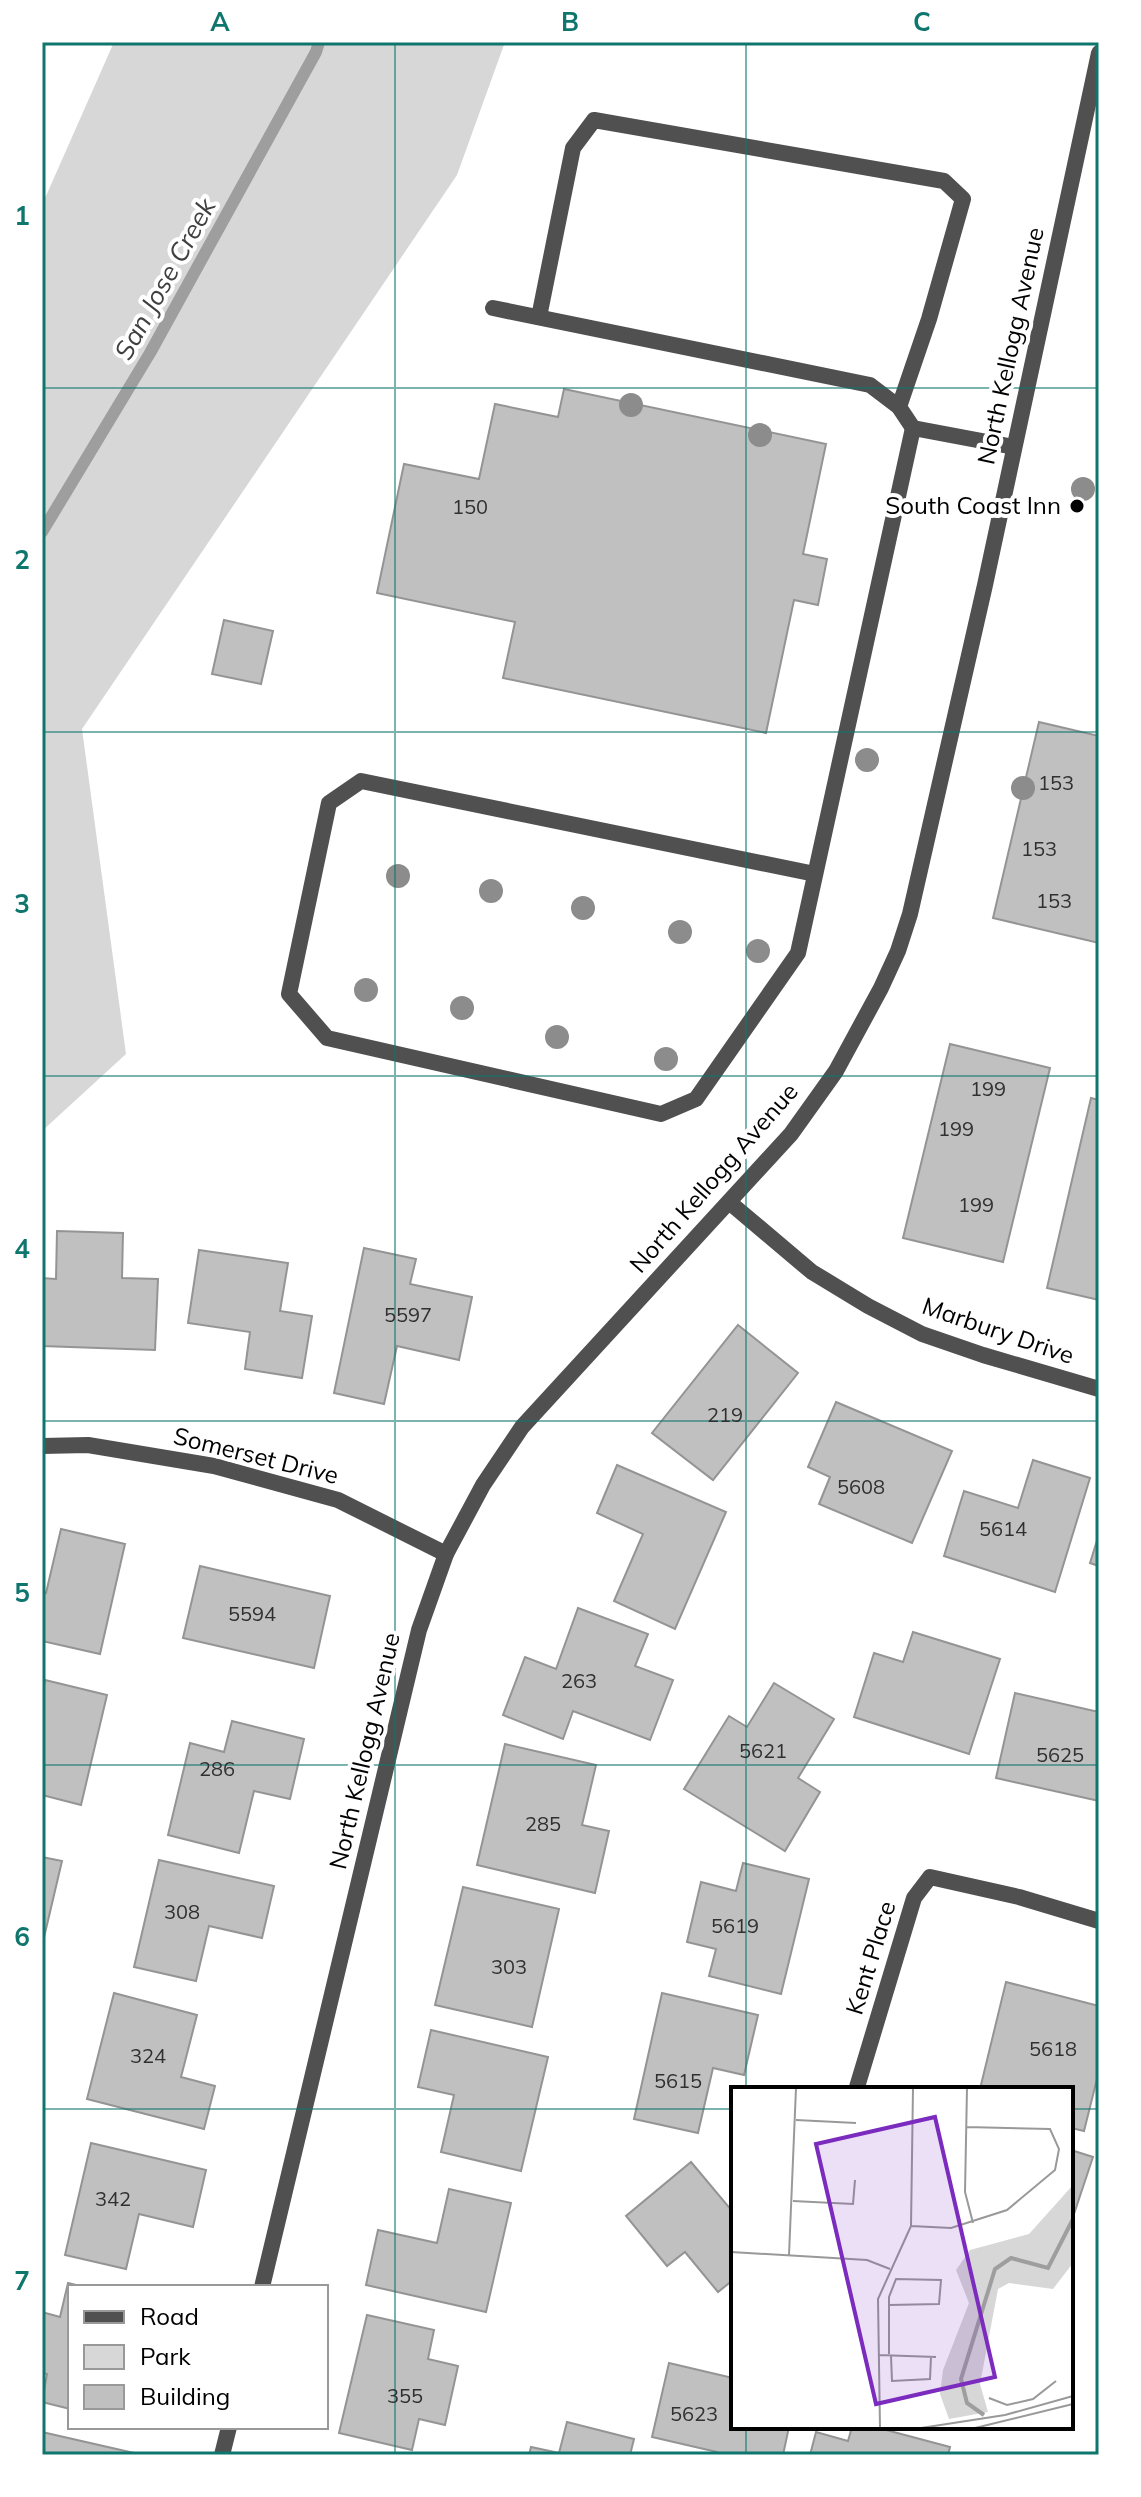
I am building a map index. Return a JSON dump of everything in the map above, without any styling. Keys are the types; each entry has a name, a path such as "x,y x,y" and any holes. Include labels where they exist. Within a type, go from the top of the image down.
{"street":[{"name":"North Kellogg Avenue","path":"262,2285 419,1630 446,1554 483,1485 522,1427 791,1134 836,1071 898,951 919,876 985,585 1099,53"},
{"path":"539,317 573,148 594,120 944,181 963,199 929,319 899,407"},
{"path":"493,308 870,385 899,407 913,428 1014,447"},
{"path":"815,874 361,781 329,803 289,994 327,1038 661,1114 696,1099 798,953 913,428"},
{"name":"Marbury Drive","path":"729,1202 812,1272 922,1334 1099,1389"},
{"name":"Somerset Drive","path":"42,1446 88,1445 214,1466 338,1500 446,1554"},
{"name":"Kent Place","path":"857,2087 914,1898 930,1877 1019,1897 1099,1921"},
{"path":"222,2455 228,2429"}],"green space":[{"path":"114,42 505,42 457,175 82,729 126,1054 42,1131 42,205"}],"building":[{"path":"564,389 826,444 803,554 827,559 818,605 794,600 766,733 503,678 515,622 377,593 404,464 479,479 495,404 558,417"},
{"path":"224,620 273,631 261,684 212,674"},
{"path":"1039,722 1099,736 1099,943 993,918"},
{"path":"950,1044 1050,1068 1003,1262 903,1238"},
{"path":"1091,1098 1099,1100 1099,1300 1047,1288"},
{"path":"57,1231 123,1233 122,1278 158,1279 155,1350 42,1346 42,1278 56,1279"},
{"path":"364,1248 416,1259 410,1284 472,1297 459,1360 397,1346 384,1404 334,1393"},
{"path":"199,1250 288,1263 280,1311 312,1316 302,1378 245,1369 250,1332 188,1323"},
{"path":"738,1325 798,1373 713,1480 652,1433"},
{"path":"836,1402 952,1451 912,1543 819,1504 830,1477 808,1467"},
{"path":"1033,1460 1090,1478 1055,1592 944,1556 964,1491 1018,1508"},
{"path":"617,1465 726,1512 675,1629 614,1601 643,1534 597,1513"},
{"path":"61,1529 125,1544 100,1654 42,1641 42,1592 46,1593"},
{"path":"1099,1534 1099,1566 1090,1563"},
{"path":"200,1566 330,1596 314,1668 183,1638"},
{"path":"578,1608 648,1634 635,1666 673,1680 650,1740 573,1711 563,1739 503,1715 525,1657 556,1669"},
{"path":"913,1632 1000,1659 969,1754 854,1717 874,1653 903,1662"},
{"path":"45,1680 107,1695 81,1805 42,1795 42,1696"},
{"path":"774,1683 834,1719 798,1778 820,1792 785,1851 684,1789 729,1716 747,1727"},
{"path":"1015,1693 1099,1712 1099,1801 996,1778"},
{"path":"232,1721 304,1739 290,1799 254,1791 239,1853 168,1835 190,1743 224,1752"},
{"path":"505,1744 596,1765 582,1825 609,1831 595,1893 477,1865"},
{"path":"42,1857 62,1861 42,1946"},
{"path":"159,1860 274,1886 262,1938 209,1926 196,1981 134,1967"},
{"path":"743,1863 809,1879 781,1994 709,1976 716,1949 687,1942 701,1882 736,1891"},
{"path":"463,1887 559,1909 532,2027 435,2005"},
{"path":"1006,1982 1099,2006 1099,2071 1084,2131 1073,2128 1073,2087 980,2087"},
{"path":"114,1993 197,2015 181,2077 215,2086 204,2129 87,2099"},
{"path":"662,1993 758,2015 744,2075 713,2068 698,2133 634,2119"},
{"path":"431,2030 548,2057 521,2171 441,2152 454,2095 418,2087"},
{"path":"91,2143 206,2170 193,2227 139,2214 126,2269 65,2255"},
{"path":"1073,2151 1093,2157 1073,2217"},
{"path":"691,2162 731,2210 731,2282 718,2292 685,2252 667,2266 626,2216"},
{"path":"449,2189 511,2203 486,2312 366,2285 378,2230 437,2243"},
{"path":"68,2283 76,2285 68,2285 68,2408 42,2402 47,2374 42,2373 42,2312 60,2317"},
{"path":"367,2315 434,2330 428,2359 458,2366 445,2425 419,2419 412,2450 339,2433"},
{"path":"669,2363 731,2378 731,2429 789,2429 783,2455 716,2455 717,2452 652,2437"},
{"path":"567,2422 634,2439 630,2455 529,2455 531,2447 559,2453"},
{"path":"851,2429 882,2429 950,2447 948,2455 810,2455 816,2432 848,2441"},
{"path":"42,2432 134,2453 42,2455"}],"waterway":[{"name":"San Jose Creek","path":"42,532 150,353 319,42"}],"place":[{"name":"South Coast Inn","path":"1077,506"}]}
